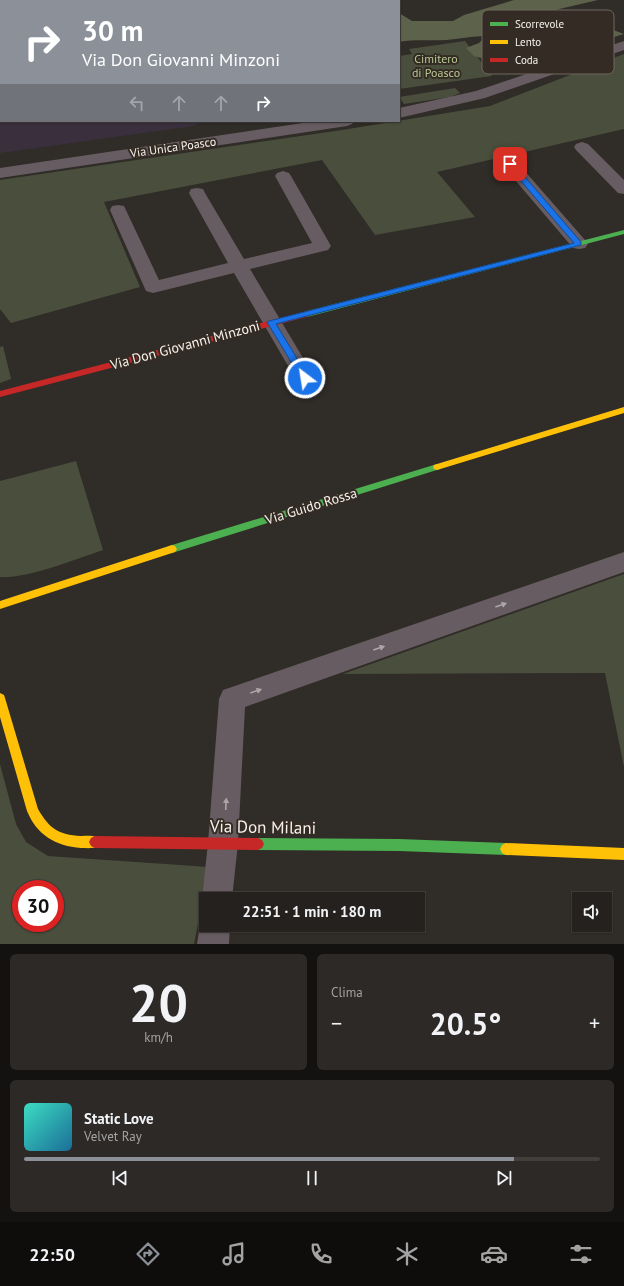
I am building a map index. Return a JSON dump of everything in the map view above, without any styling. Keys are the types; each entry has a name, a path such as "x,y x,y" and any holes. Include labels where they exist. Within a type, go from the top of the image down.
{"street":[{"path":"614,48 624,45"},
{"path":"400,113 480,95 540,74"},
{"name":"Via Unica Poasco","path":"0,173 340,122"},
{"path":"582,147 624,189"},
{"path":"510,164 579,244"},
{"path":"118,210 153,287 322,246 283,176"},
{"path":"197,193 305,378"},
{"name":"Via Don Giovanni Minzoni","path":"0,394 271,322 624,232"},
{"name":"Via Guido Rossa","path":"0,605 129,562 624,410"},
{"path":"218,892 223,843 232,699 624,562"},
{"name":"Via Don Milani","path":"0,698 33,811 41,828 53,837 71,842 407,846 624,854"},
{"path":"213,944 214,932"}],"shaded area":[{"path":"0,122 200,122 194,126 0,153"}],"green space":[{"path":"514,0 598,0 555,10 482,10 482,36 446,40 400,42 400,14 412,21 453,21 464,15"},
{"path":"614,30 624,34 614,37"},
{"path":"482,40 482,58 474,56 466,48 479,43"},
{"name":"Cimitero di Poasco","path":"465,41 482,63 482,74 490,74 492,76 400,89 400,56 412,54 409,49"},
{"path":"624,54 624,129 437,172 475,217 375,235 322,160 104,202 140,287 11,323 0,309 0,180 391,122 400,122 400,121 490,106 572,74 614,74 614,58"},
{"path":"455,88 460,93 450,97 404,104 400,97"},
{"path":"3,346 11,379 0,383 0,347"},
{"path":"76,461 103,550 38,572 11,577 0,577 0,481"},
{"path":"624,574 624,767 605,673 343,674"},
{"path":"0,764 16,824 26,842 48,856 209,867 204,892 199,892 199,918 194,944 0,944"}],"traffic: fast":[{"path":"307,314 624,232"},
{"path":"172,549 437,467"},
{"path":"258,844 399,845 506,849"}],"traffic: slow":[{"path":"437,467 624,410"},
{"path":"0,605 172,549"},
{"path":"0,698 33,811 39,821 51,834 58,838 74,841 95,842"},
{"path":"506,849 624,854"}],"traffic: jam":[{"path":"0,394 307,314"},
{"path":"95,842 258,844"}],"route":[{"path":"305,378 271,322 579,244 510,164"}]}
